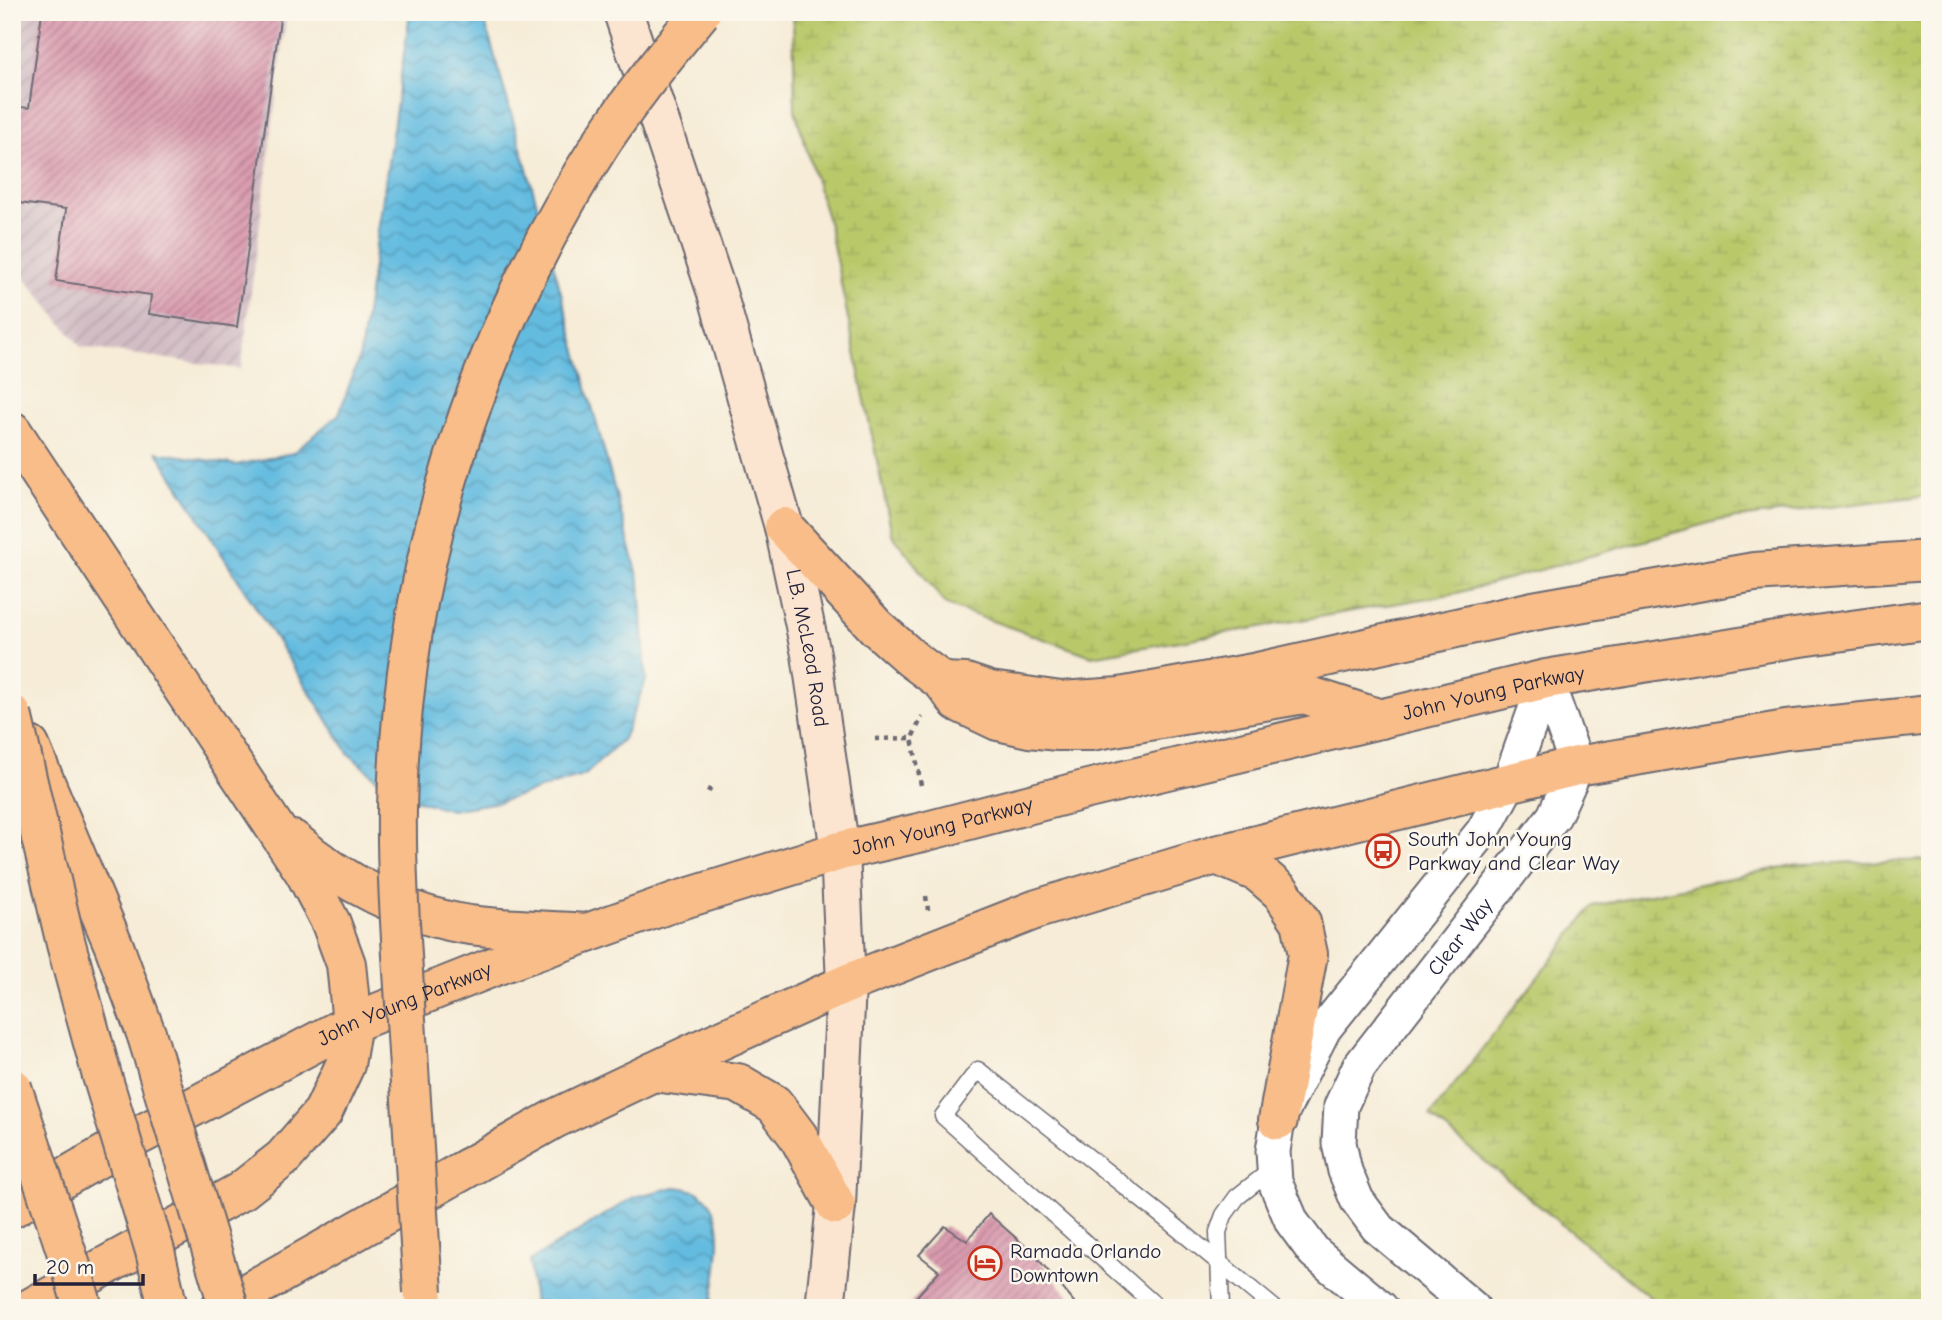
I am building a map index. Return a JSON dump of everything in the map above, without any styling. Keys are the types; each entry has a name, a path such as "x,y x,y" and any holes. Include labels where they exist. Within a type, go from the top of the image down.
{"main road":[{"path":"424,1300 401,943 397,819 407,673 432,536 469,412 519,288 566,201 602,143 701,12"},
{"path":"12,431 305,873 331,923 346,964 352,1023 345,1065 323,1112 283,1158 240,1191 30,1308"},
{"path":"785,527 876,627 912,659 935,694 998,721 1029,728 1091,731 1304,694 1381,719"},
{"path":"935,694 966,683 990,691 1061,701 1120,697 1253,673 1534,611 1754,572 1930,560"},
{"name":"John Young Parkway","path":"12,1208 124,1144 352,1023 503,963 677,901 840,851 1546,679 1794,638 1930,619"},
{"path":"12,704 114,946 147,1036 229,1308"},
{"path":"12,714 66,944 102,1076 155,1251 168,1308"},
{"path":"220,1308 556,1118 846,984 1037,909 1216,855 1577,766 1786,730 1930,715"},
{"path":"268,818 300,846 349,881 413,910 469,925 587,933"},
{"path":"1216,855 1259,873 1281,892 1301,922 1308,954 1278,1120"},
{"path":"653,1072 738,1083 774,1104 798,1136 836,1205"},
{"path":"12,1087 83,1308"}],"street":[{"name":"L.B. McLeod Road","path":"623,12 717,293 785,527 811,654 840,851 846,984 836,1205 825,1308"},
{"path":"1546,679 1577,766"},
{"path":"1381,1308 1314,1252 1292,1222 1275,1182 1273,1151 1278,1120 1325,1029 1483,831 1509,783 1546,679"},
{"name":"Clear Way","path":"1473,1308 1377,1227 1357,1200 1345,1171 1339,1143 1342,1106 1359,1068 1554,816 1577,766"}],"lane":[{"path":"1158,1308 943,1115 978,1070 1275,1308"},
{"path":"1221,1308 1219,1232 1224,1215 1237,1197 1274,1168"}],"path":[{"path":"921,785 912,738 935,694"},
{"path":"875,739 912,738"},
{"path":"707,789 716,793"},
{"path":"926,896 928,910"}],"shaded area":[{"path":"12,12 287,12 241,369 81,347 12,262"}],"green space":[{"path":"793,12 1930,12 1930,495 1720,520 1457,593 1092,656 946,605 892,534 829,225 795,110"},
{"path":"1930,860 1930,1308 1663,1308 1430,1116 1593,906 1798,864"}],"water":[{"path":"410,12 482,12 640,583 646,680 623,739 585,775 499,802 451,810 394,794 349,754 157,452 236,465 293,453 339,414 360,355"},
{"path":"675,1187 697,1192 708,1201 715,1213 719,1244 711,1308 534,1308 530,1261 634,1197"}],"building":[{"path":"42,12 281,12 237,327 149,314 151,295 56,281 66,209 12,202 12,106 29,108"},
{"name":"Ramada Orlando Downtown","path":"989,1214 1034,1254 1079,1308 916,1308 911,1303 939,1271 919,1255 945,1226 967,1241"}],"place":[{"name":"South John Young Parkway and Clear Way","path":"1383,851"},
{"name":"Ramada Orlando Downtown","path":"985,1263"}]}
